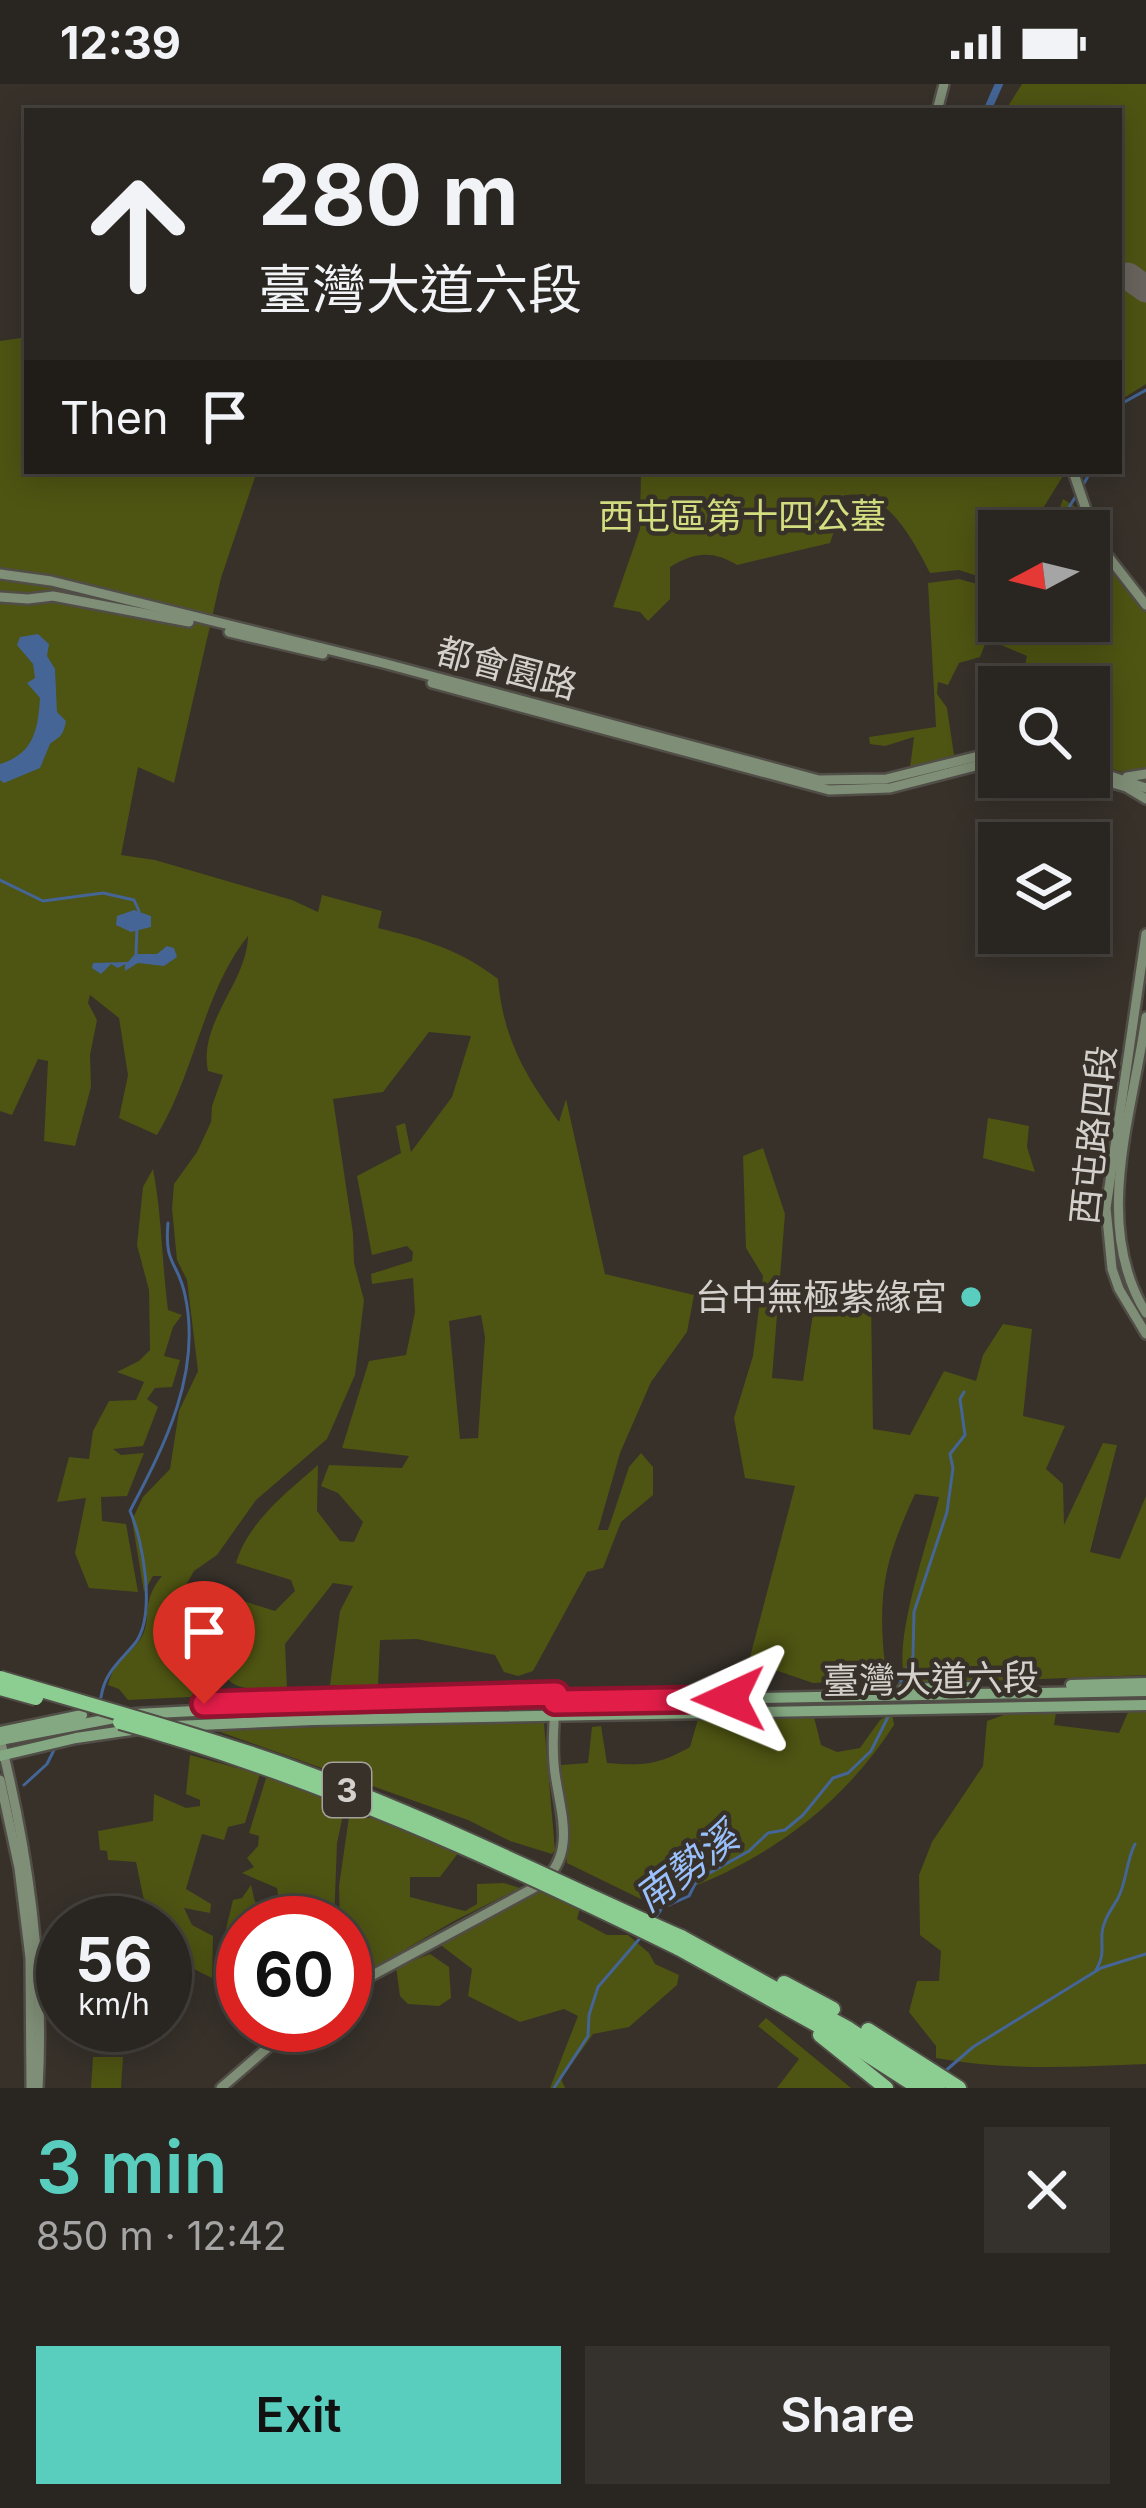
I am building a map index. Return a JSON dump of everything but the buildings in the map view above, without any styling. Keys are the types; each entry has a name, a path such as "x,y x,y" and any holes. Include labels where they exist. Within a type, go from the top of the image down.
{"highway":[{"name":"3","path":"0,1678 280,1763 452,1832 680,1942 902,2061 919,2088"},
{"name":"3","path":"0,1688 131,1725 346,1800 680,1942"},
{"path":"712,1959 808,2025 878,2086"},
{"path":"712,1959 802,1991 902,2061 948,2086 968,2088"}],"main road":[{"name":"臺灣大道六段","path":"1,1744 135,1714 1146,1694"}],"street":[{"path":"1076,474 1105,548 1146,602"},
{"name":"都會園路","path":"0,576 382,663 819,780 886,779 978,753"},
{"name":"都會園路","path":"0,597 84,595"},
{"path":"1110,775 1146,774"},
{"path":"1116,776 1146,788"},
{"path":"1110,780 1146,799"},
{"name":"西屯路四段","path":"1146,934 1106,1208 1112,1269 1146,1329"},
{"name":"西屯路四段","path":"1146,968 1111,1227 1120,1277 1146,1329"},
{"name":"西屯路四段","path":"1146,1017 1117,1226 1127,1273 1146,1309"},
{"name":"西屯路四段","path":"1146,1048 1122,1214 1129,1265 1146,1309"},
{"path":"372,1975 541,1884 556,1870 564,1841 555,1777 555,1706"},
{"path":"1,1744 32,1886 38,1979 34,2088"},
{"path":"0,1780 19,1868 30,1958 34,2088"},
{"path":"221,2088 263,2052"}],"green space":[{"path":"1022,84 1146,84 1146,384 1122,399 1122,108 1007,108"},
{"path":"24,337 24,474 256,474 221,578 174,783 138,767 121,855 155,860 318,912 322,895 382,911 378,928 441,947 498,979 505,1020 518,1055 559,1122 566,1099 605,1274 694,1295 687,1332 651,1382 620,1453 598,1530 608,1530 629,1467 641,1453 653,1467 653,1495 621,1522 603,1568 587,1572 533,1671 518,1676 504,1672 495,1655 417,1639 380,1640 378,1686 330,1685 340,1611 353,1586 333,1583 285,1644 287,1689 242,1687 227,1678 217,1656 171,1646 198,1591 223,1601 229,1615 243,1601 275,1611 295,1591 291,1580 236,1563 259,1521 318,1465 317,1511 340,1541 354,1542 363,1522 338,1493 321,1486 329,1465 402,1468 409,1456 342,1448 369,1361 406,1355 415,1312 413,1278 372,1284 371,1274 412,1261 413,1252 407,1246 372,1255 357,1176 401,1153 396,1126 405,1123 411,1152 452,1097 471,1036 429,1032 383,1092 333,1099 354,1263 364,1300 355,1375 327,1439 256,1500 217,1555 194,1571 160,1631 168,1658 199,1660 207,1665 214,1690 231,1695 128,1700 108,1685 118,1664 141,1638 148,1603 162,1576 153,1576 144,1592 132,1520 143,1497 170,1469 179,1411 198,1371 187,1280 177,1260 174,1184 211,1122 223,1075 208,1071 210,1036 240,970 248,936 221,981 157,1135 119,1118 128,1075 119,1018 90,995 88,1003 97,1020 90,1055 91,1087 75,1146 44,1141 48,1061 38,1059 12,1115 0,1111 0,341","holes":["481,1315 485,1337 478,1438 460,1439 449,1321"]},
{"name":"西屯區第十四公墓","path":"641,474 1064,474 1042,510 978,510 978,576 959,570 930,573 895,517 870,498 855,495 839,497 832,509 836,526 830,543 737,565 720,557 687,558 670,567 670,599 648,621 640,612 613,607 640,529"},
{"path":"1063,499 1079,510 1059,510"},
{"path":"1110,567 1146,613 1146,768 1125,773 1110,768 1110,666 1025,666 1027,656 994,642 1110,642"},
{"path":"959,579 978,584 978,642 986,642 980,657 959,663 948,685 938,682 954,755 910,768 914,737 885,746 870,744 869,737 936,727 928,583"},
{"path":"988,1118 1029,1126 1027,1147 1035,1172 983,1158"},
{"path":"763,1148 785,1214 772,1378 803,1381 813,1313 871,1300 873,1429 910,1435 944,1371 976,1381 983,1355 1003,1324 1032,1329 1023,1416 1065,1426 1046,1469 1063,1484 1064,1525 1103,1443 1117,1445 1090,1552 1120,1559 1146,1496 1146,1675 907,1684 903,1646 907,1620 939,1497 915,1494 886,1577 885,1665 859,1670 855,1681 813,1683 749,1661 795,1486 745,1478 734,1418 753,1356 763,1276 746,1248 743,1156"},
{"path":"153,1169 168,1310 182,1315 164,1356 180,1360 172,1387 155,1388 147,1399 158,1407 143,1446 113,1449 121,1455 144,1453 127,1496 101,1497 102,1521 126,1524 138,1592 89,1588 75,1553 86,1498 57,1502 69,1457 89,1459 93,1431 109,1401 136,1400 144,1382 117,1372 150,1350 149,1290 137,1245 143,1187"},
{"path":"1020,1709 1056,1713 1054,1725 1119,1733 1129,1710 1146,1710 1146,2064 1014,2066 936,2058 936,2046 909,2012 917,1981 939,1981 941,1951 920,1935 919,1875 932,1842 983,1766 987,1721"},
{"path":"892,1713 894,1725 846,1786 787,1836 720,1875 647,1902 567,1863 561,1765 588,1763 592,1727 601,1726 607,1763 641,1764 690,1747 698,1719 814,1717 821,1745 837,1752 860,1748 880,1720"},
{"path":"544,1723 552,1854 212,1729"},
{"path":"190,1755 260,1774 245,1823 228,1827 224,1840 202,1834 186,1889 211,1904 210,1913 192,1910 192,1896 143,1896 136,1862 108,1860 107,1851 100,1850 98,1831 153,1821 154,1794 186,1808 200,1806 200,1800 186,1794"},
{"path":"267,1775 345,1806 337,1843 335,1896 276,1896 277,1888 242,1873 254,1867 247,1858 258,1846 259,1836 249,1833"},
{"path":"349,1817 375,1818 459,1852 440,1877 410,1877 410,1897 465,1911 477,1904 477,1884 520,1888 372,1969 372,1896 339,1896"},
{"path":"544,1889 580,1908 577,1919 607,1935 628,1935 655,1964 679,1975 677,1985 629,2027 593,2034 561,2079 565,2088 550,2088 578,2016 564,2009 520,2022 468,1996 472,1969 438,1943"},
{"path":"192,1925 213,1936 212,1978 192,1967"},
{"path":"430,1954 449,1967 451,1998 439,2006 408,2004 400,1996 396,1967"},
{"path":"766,2018 851,2088 777,2088 799,2059 758,2026"},
{"path":"93,2057 123,2057 121,2088 91,2088"}],"water":[{"path":"38,634 49,644 57,712 65,726 50,744 40,768 4,783 0,764 27,747 38,720 40,698 27,683 35,678 33,664 17,645 20,637"},
{"path":"134,910 151,916 151,927 131,932 116,925 117,916"},
{"path":"167,946 174,948 177,957 164,966 138,963 125,971 125,964 118,968 111,964 101,974 92,968 93,963 128,962 135,954 157,954"}],"waterway":[{"path":"988,108 999,84"},
{"path":"1122,403 1146,390"},
{"path":"1083,485 1089,474"},
{"path":"1067,510 1076,496"},
{"path":"0,880 43,901 103,893 134,900 139,911"},
{"path":"136,954 137,927"},
{"path":"101,1697 110,1673 142,1630 145,1577 130,1511 177,1407 188,1352 185,1295 170,1256 168,1223"},
{"name":"南勢溪","path":"900,1683 913,1656 914,1612 947,1512 953,1468 950,1454 965,1435 960,1399 964,1392"},
{"name":"南勢溪","path":"654,1920 662,1908 689,1896 697,1880 803,1815 833,1778 848,1773 871,1751 888,1717"},
{"path":"24,1785 47,1764 55,1748"},
{"name":"南勢溪","path":"1096,1970 1104,1924 1121,1891 1135,1844"},
{"name":"南勢溪","path":"554,2088 588,2036 598,1987 641,1937"},
{"name":"南勢溪","path":"943,2073 973,2047 1101,1968 1146,1954"}],"runway":[{"path":"1128,276 1146,289"}],"place":[{"name":"台中無極紫緣宮","path":"971,1297"}],"route":[{"path":"204,1704 556,1694 555,1702 729,1699"}]}
